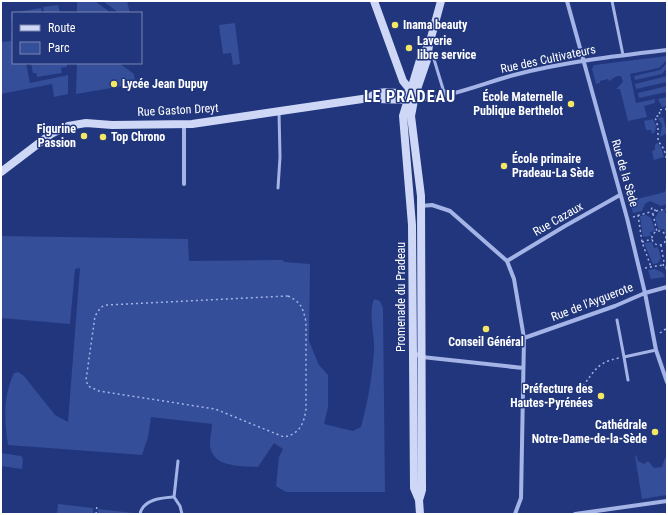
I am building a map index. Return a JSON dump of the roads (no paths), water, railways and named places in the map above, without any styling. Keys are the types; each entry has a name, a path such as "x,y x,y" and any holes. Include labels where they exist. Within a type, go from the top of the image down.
{"street":[{"path":"374,1 403,81 411,96"},
{"path":"411,96 428,54 441,1"},
{"name":"Rue de la Sède","path":"568,1 627,218 645,293 656,350 667,382"},
{"path":"411,96 420,60 429,45"},
{"name":"Rue des Cultivateurs","path":"411,96 434,97 447,95 514,75 584,60 667,50"},
{"name":"Rue Gaston Dreyt","path":"1,172 51,134 68,126 86,123 184,125 369,98 373,95 381,93 401,93 411,96"},
{"name":"Promenade du Pradeau","path":"411,96 411,116 421,206 422,490 419,500"},
{"name":"Promenade du Pradeau","path":"411,96 403,116 412,224 414,488 419,500 420,514"},
{"path":"184,125 184,184"},
{"name":"Rue Cazaux","path":"507,261 565,226 620,196"},
{"path":"421,206 432,204 450,211 507,261 516,288 524,338 521,498 515,514"},
{"name":"Rue de l'Ayguerote","path":"524,338 615,306 645,293 667,287"},
{"path":"413,348 416,355 422,357 523,368"},
{"path":"575,514 667,501"}],"lane":[{"path":"612,1 623,55"},
{"path":"428,54 433,56 443,89 447,95"},
{"path":"278,188 280,157 279,112"},
{"path":"617,320 628,380"},
{"path":"624,357 656,350"},
{"path":"178,461 174,497 180,506 182,514"},
{"path":"140,514 141,510 152,501 161,498 174,497"}],"place":[{"name":"Inama beauty","path":"395,25"},
{"name":"Laverie libre service","path":"409,48"},
{"name":"Lycée Jean Dupuy","path":"114,84"},
{"name":"École Maternelle Publique Berthelot","path":"571,104"},
{"name":"Figurine Passion","path":"84,136"},
{"name":"Top Chrono","path":"103,137"},
{"name":"École primaire Pradeau-La Sède","path":"504,166"},
{"name":"Conseil Général","path":"486,329"},
{"name":"Préfecture des Hautes-Pyrénées","path":"601,396"},
{"name":"Cathédrale Notre-Dame-de-la-Sède","path":"655,432"}],"district":[{"name":"LE PRADEAU","path":"410,96"}]}
